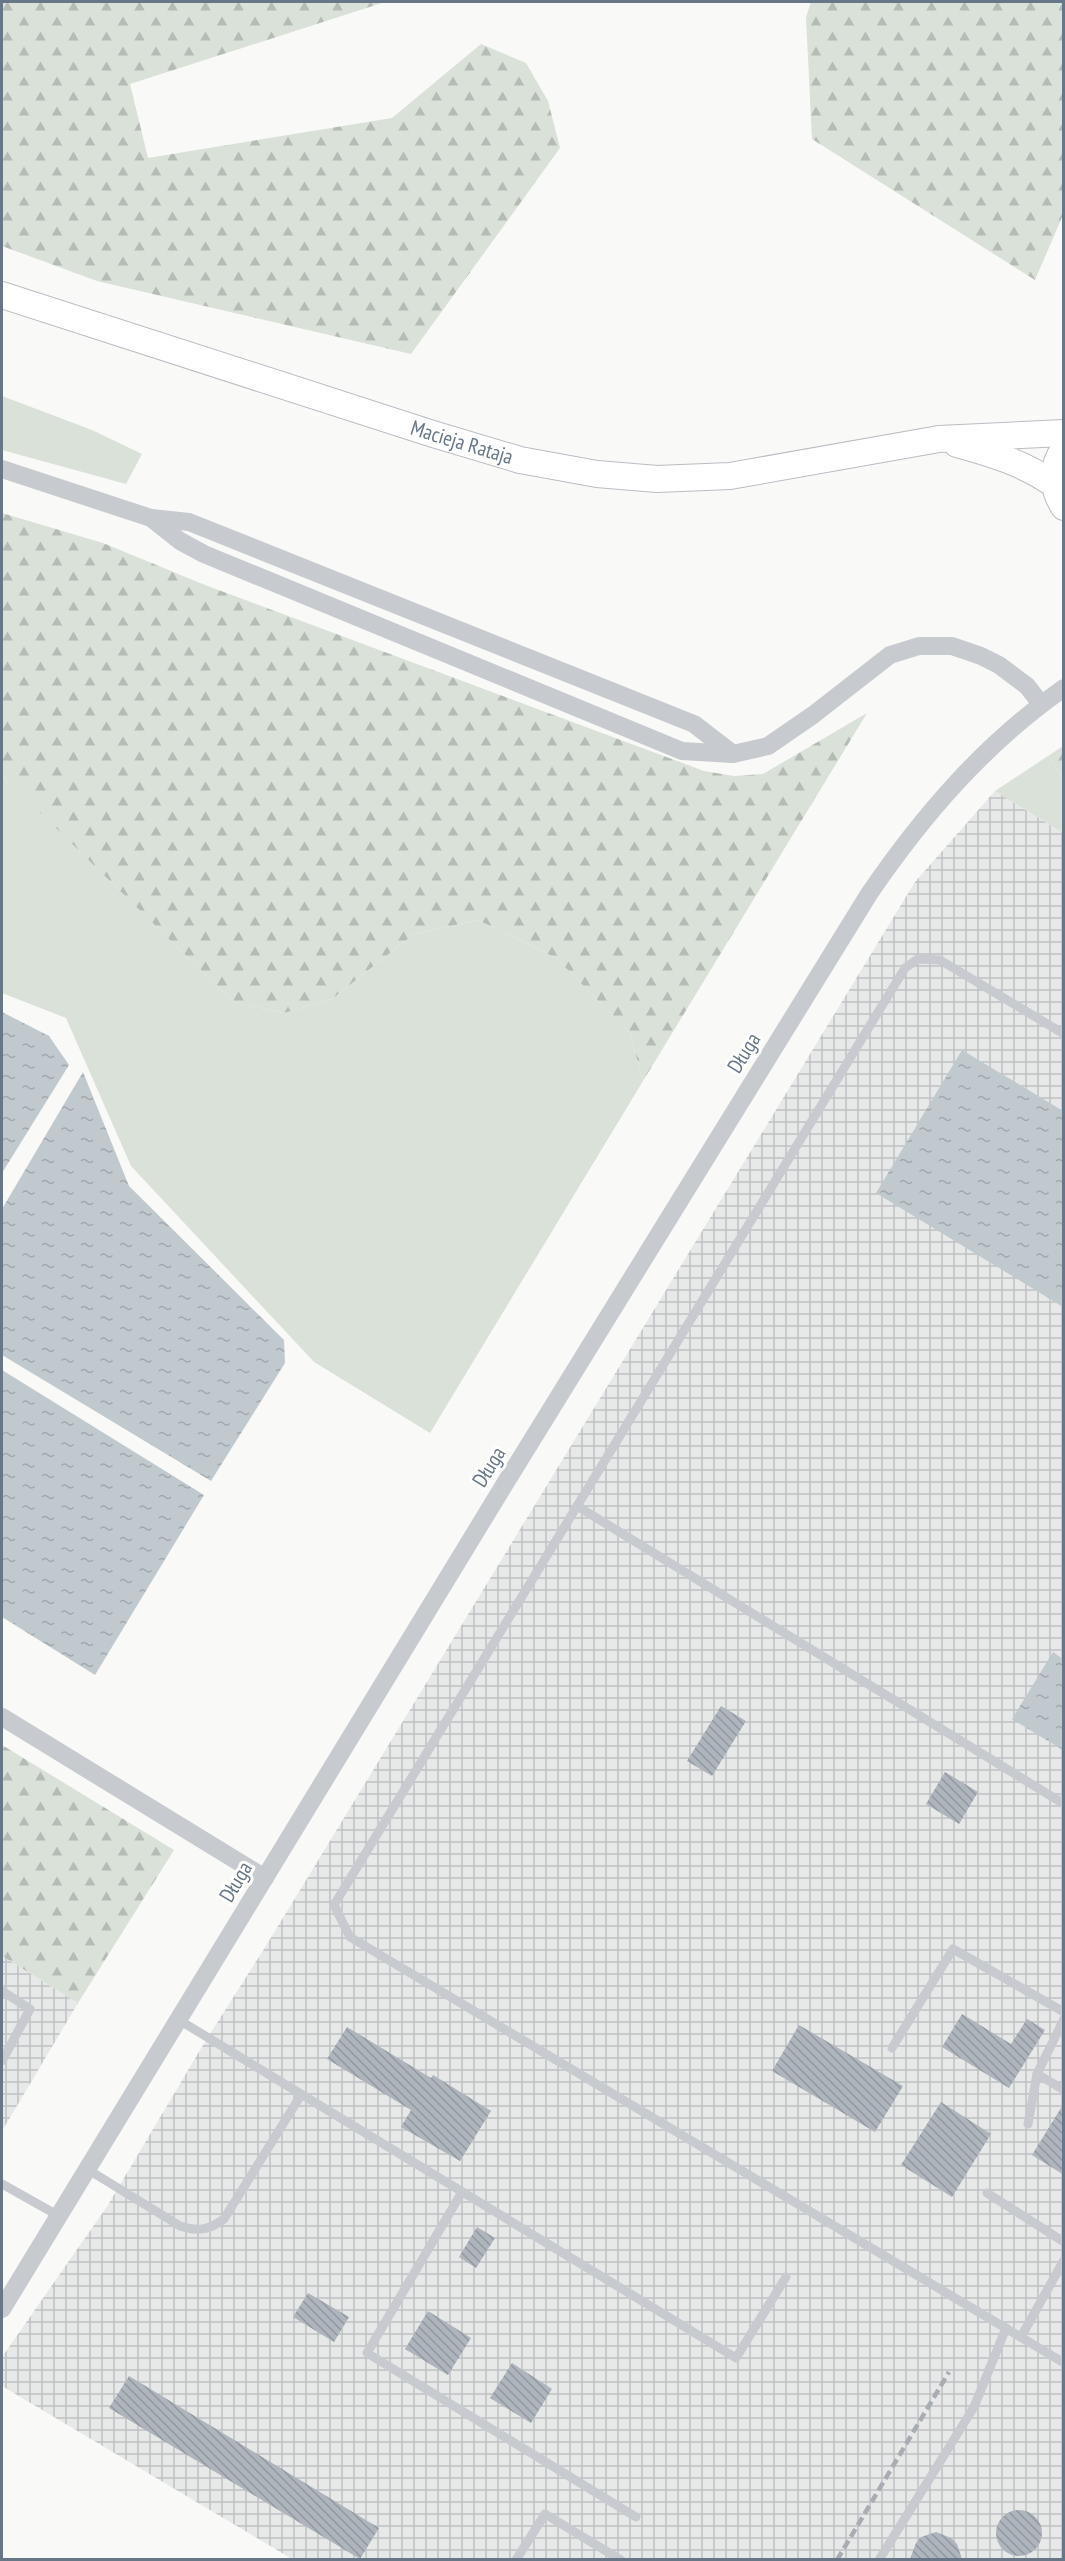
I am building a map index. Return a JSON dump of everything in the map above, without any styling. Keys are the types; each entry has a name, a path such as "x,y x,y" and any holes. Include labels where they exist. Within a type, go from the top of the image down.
{"main road":[{"name":"Macieja Rataja","path":"2,295 433,434 520,460 597,474 657,479 730,476 939,439 1064,432"},
{"name":"Macieja Rataja","path":"939,439 1014,461 1035,471 1059,496"},
{"path":"1059,496 1055,470 1064,449"}],"street":[{"path":"2,469 151,519 189,522 694,724 734,754"},
{"path":"151,519 180,541 204,554 681,751 734,754 768,746 813,715 890,655 919,646 952,646 981,656 999,665 1027,686 1041,704"},
{"name":"Długa","path":"2,2309 500,1492 869,894 905,841 940,799 987,750 1041,704 1064,688"},
{"path":"2,1717 265,1878"}],"lane":[{"path":"1064,1034 940,960 918,959 905,968 334,1905 350,1938 1064,2363"},
{"path":"577,1506 1064,1804"},
{"path":"892,2048 954,1949 1064,2013"},
{"path":"2,1990 30,2009 2,2061"},
{"path":"1028,2124 1037,2074 1064,2019"},
{"path":"179,2020 736,2358 786,2277"},
{"path":"1037,2074 1064,2090"},
{"path":"87,2169 180,2226 205,2230 224,2219 301,2095"},
{"path":"2,2184 59,2216"},
{"path":"462,2192 367,2353 636,2517"},
{"path":"987,2193 1064,2242"},
{"path":"1021,2337 1064,2260"},
{"path":"879,2559 974,2407 1006,2328"},
{"path":"516,2559 545,2514 621,2559"}],"shaded area":[{"path":"995,791 1063,833 1063,2559 292,2559 2,2386 2,2357 108,2205 203,2045 264,1949 915,882"},
{"path":"2,1956 78,2003 2,2131"}],"green space":[{"path":"2,2 385,2 130,84 148,158 392,118 481,44 526,63 548,101 560,148 411,354 97,281 2,246"},
{"path":"811,2 1063,2 1063,215 1035,280 812,139 806,17"},
{"path":"2,396 92,430 142,454 126,484 2,450"},
{"path":"2,513 103,543 205,585 704,771 734,776 763,774 867,713 643,1081 630,1033 556,958 478,920 414,934 332,999 284,1013 233,1002 2,775"},
{"path":"1063,746 1063,778 1048,756"},
{"path":"1048,756 1063,778 1063,833 995,791"},
{"path":"2,775 233,1002 284,1013 332,999 414,934 478,920 556,958 630,1033 643,1081 430,1433 314,1362 131,1166 66,1018 2,993"},
{"path":"2,1745 174,1850 78,2003 2,1956"}],"water":[{"path":"2,1012 49,1036 69,1065 2,1173"},
{"path":"962,1050 1063,1111 1063,1307 876,1193"},
{"path":"83,1072 129,1186 284,1340 285,1363 211,1481 2,1355 2,1209"},
{"path":"2,1370 204,1495 95,1675 2,1617"},
{"path":"1053,1652 1063,1659 1063,1750 1012,1719"}],"building":[{"path":"721,1706 746,1721 712,1776 687,1761"},
{"path":"945,1772 978,1792 959,1824 926,1804"},
{"path":"962,2014 1011,2044 1027,2019 1045,2030 1009,2088 942,2047"},
{"path":"799,2025 903,2086 875,2132 772,2071"},
{"path":"347,2027 431,2078 433,2075 491,2111 460,2161 401,2127 411,2110 327,2059"},
{"path":"941,2102 991,2134 952,2197 901,2165"},
{"path":"1064,2103 1064,2175 1032,2155"},
{"path":"477,2227 495,2238 476,2268 459,2257"},
{"path":"308,2293 349,2317 334,2342 293,2317"},
{"path":"428,2311 471,2338 448,2375 405,2349"},
{"path":"512,2363 552,2389 531,2423 490,2398"},
{"path":"129,2376 379,2528 360,2559 109,2408"},
{"path":"1019,2510 1035,2517 1042,2533 1035,2549 1019,2556 1003,2549 996,2533 1003,2517"},
{"path":"936,2532 951,2538 957,2544 962,2559 910,2559 921,2537"}],"railway":[{"path":"837,2560 949,2372"}]}
